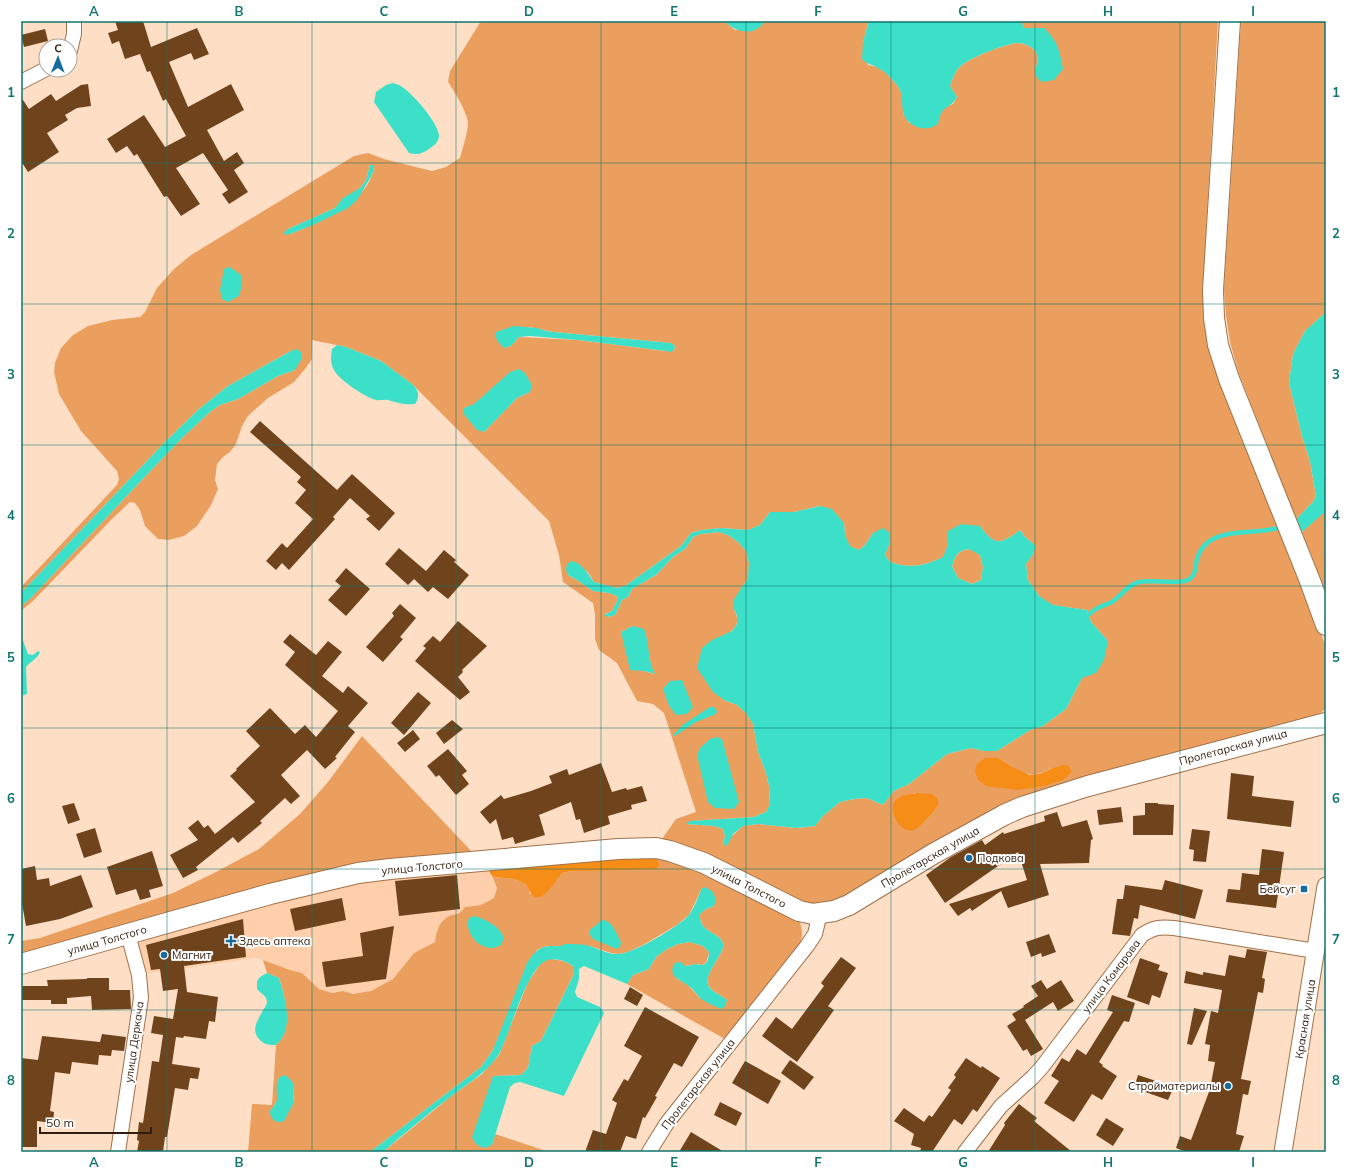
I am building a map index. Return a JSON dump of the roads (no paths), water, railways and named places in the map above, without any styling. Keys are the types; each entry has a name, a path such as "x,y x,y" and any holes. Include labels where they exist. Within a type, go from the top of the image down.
{"main road":[{"path":"1230,21 1213,290 1214,318 1218,345 1229,380 1303,562 1326,625"},
{"name":"Пролетарская улица","path":"820,913 834,911 849,905 933,854 1004,815 1022,807 1088,786 1326,722"},
{"name":"улица Толстого","path":"21,964 270,894 358,874 397,868 618,849 656,848 670,851 704,863 794,909 806,913 820,913"}],"street":[{"path":"73,38 74,21"},
{"path":"21,82 38,73"},
{"name":"Красная улица","path":"1283,1152 1326,886"},
{"name":"Пролетарская улица","path":"649,1152 667,1123 807,946 815,934 820,913"},
{"name":"улица Комарова","path":"965,1152 1001,1106 1042,1067 1142,936 1149,931 1155,928 1174,928 1315,951"},
{"name":"улица Деркача","path":"118,1152 141,998 139,975 128,934"}],"water":[{"path":"724,21 765,21 756,29 745,32 734,28"},
{"path":"869,21 1021,21 1024,28 1044,28 1048,32 1057,46 1063,69 1054,80 1042,82 1037,78 1035,70 1038,61 1036,51 1029,46 1017,43 989,51 973,58 958,69 954,74 950,86 957,97 944,110 938,124 930,128 921,128 913,125 907,120 903,112 901,91 895,83 884,72 862,59 863,42"},
{"path":"393,83 399,85 410,93 424,108 435,124 438,131 438,141 424,152 419,154 409,153 374,102 376,92 386,85"},
{"path":"370,165 373,165 374,168 372,175 357,200 348,208 313,225 285,235 284,232 288,229 335,208 343,198 360,188 366,180"},
{"path":"230,267 241,275 242,285 239,296 228,302 222,299 220,290 224,269"},
{"path":"1326,312 1326,511 1302,532 1296,519 1313,502 1316,496 1310,461 1302,436 1289,383 1293,354 1305,331"},
{"path":"514,326 537,328 554,332 671,343 675,346 674,350 671,352 578,340 530,336 519,337 511,346 504,348 495,336 496,332"},
{"path":"337,345 381,361 412,384 418,394 418,399 415,404 402,404 386,400 376,400 353,388 337,374 332,365 332,349"},
{"path":"297,349 302,353 301,360 295,370 278,376 238,399 220,405 211,411 183,437 30,599 21,606 21,593 165,442 199,409 228,386"},
{"path":"519,369 525,373 532,385 530,392 517,398 484,432 477,430 463,413 464,408 474,404 510,372"},
{"path":"820,506 832,509 844,523 845,535 850,546 859,550 865,545 873,533 883,528 890,533 890,542 885,555 890,562 911,566 930,563 943,557 948,545 948,531 961,524 980,526 985,533 994,540 998,541 1008,538 1020,530 1025,537 1036,546 1032,556 1026,564 1028,580 1039,596 1053,605 1087,610 1091,622 1108,641 1104,660 1096,673 1082,678 1066,709 1043,726 1030,730 997,751 984,751 971,748 947,754 909,784 894,791 883,805 867,798 840,802 823,816 815,826 797,828 758,824 743,826 733,834 727,846 723,844 725,836 723,829 714,826 686,824 690,821 754,817 766,812 770,804 769,786 758,752 753,724 746,713 737,705 724,700 713,692 697,668 702,648 712,640 732,631 737,624 737,616 733,601 748,579 749,563 746,551 738,542 728,535 719,532 700,534 693,537 686,548 673,557 656,575 632,589 628,597 622,600 615,615 608,617 604,615 612,611 618,599 617,596 609,593 593,591 568,575 566,570 567,564 572,561 576,562 584,569 594,582 617,588 625,586 681,546 691,533 721,528 748,530 760,525 770,512 794,512","holes":["969,549 980,555 983,567 981,580 972,584 958,578 952,566 959,552"]},
{"path":"633,626 644,629 652,669 655,674 644,671 630,670 621,632"},
{"path":"21,632 28,654 33,655 38,651 40,652 26,667 27,694 21,696"},
{"path":"682,680 693,707 687,714 676,715 669,706 663,689 670,681"},
{"path":"710,707 714,707 717,711 716,714 696,722 675,736 673,735 684,724"},
{"path":"717,737 722,739 739,802 734,809 715,808 708,802 697,755 700,748 710,739"},
{"path":"705,887 712,891 716,899 714,906 706,909 700,914 700,920 706,929 721,940 723,946 710,972 707,982 708,986 714,992 727,1000 725,1006 721,1009 701,999 691,988 676,978 672,972 675,963 681,962 685,966 706,964 709,952 703,946 690,942 678,944 667,949 656,957 649,969 633,975 627,984 584,966 579,969 579,979 575,992 577,997 600,1007 604,1013 564,1096 520,1082 515,1083 510,1087 492,1145 485,1148 476,1143 472,1137 493,1076 521,1075 528,1068 532,1046 541,1041 574,974 574,967 567,962 553,959 544,961 536,970 525,988 501,1050 492,1063 383,1152 370,1152 481,1067 493,1050 527,963 536,952 546,946 578,944 587,945 608,953 626,953 655,939 683,921 696,903 702,888"},
{"path":"474,916 487,921 499,930 504,938 501,945 493,948 486,947 481,945 473,938 468,928 468,923 469,918"},
{"path":"602,920 612,925 616,931 621,942 620,947 617,949 593,939 590,935 590,930"},
{"path":"267,973 279,978 286,1004 287,1022 285,1031 282,1038 276,1045 263,1042 255,1032 257,1022 267,1003 265,996 257,989 257,981 260,977"},
{"path":"285,1075 292,1081 294,1086 293,1104 284,1121 278,1122 272,1118 270,1111 277,1100 277,1081 281,1076"}],"waterway":[{"path":"1084,619 1094,610 1112,602 1135,583 1144,581 1178,582 1188,580 1195,572 1197,559 1202,548 1208,542 1216,538 1233,533 1283,527"}],"place":[{"name":"Подкова","path":"969,858"},
{"name":"Бейсуг","path":"1304,889"},
{"name":"Здесь аптека","path":"231,941"},
{"name":"Магнит","path":"164,955"},
{"name":"Стройматериалы","path":"1228,1086"}]}
